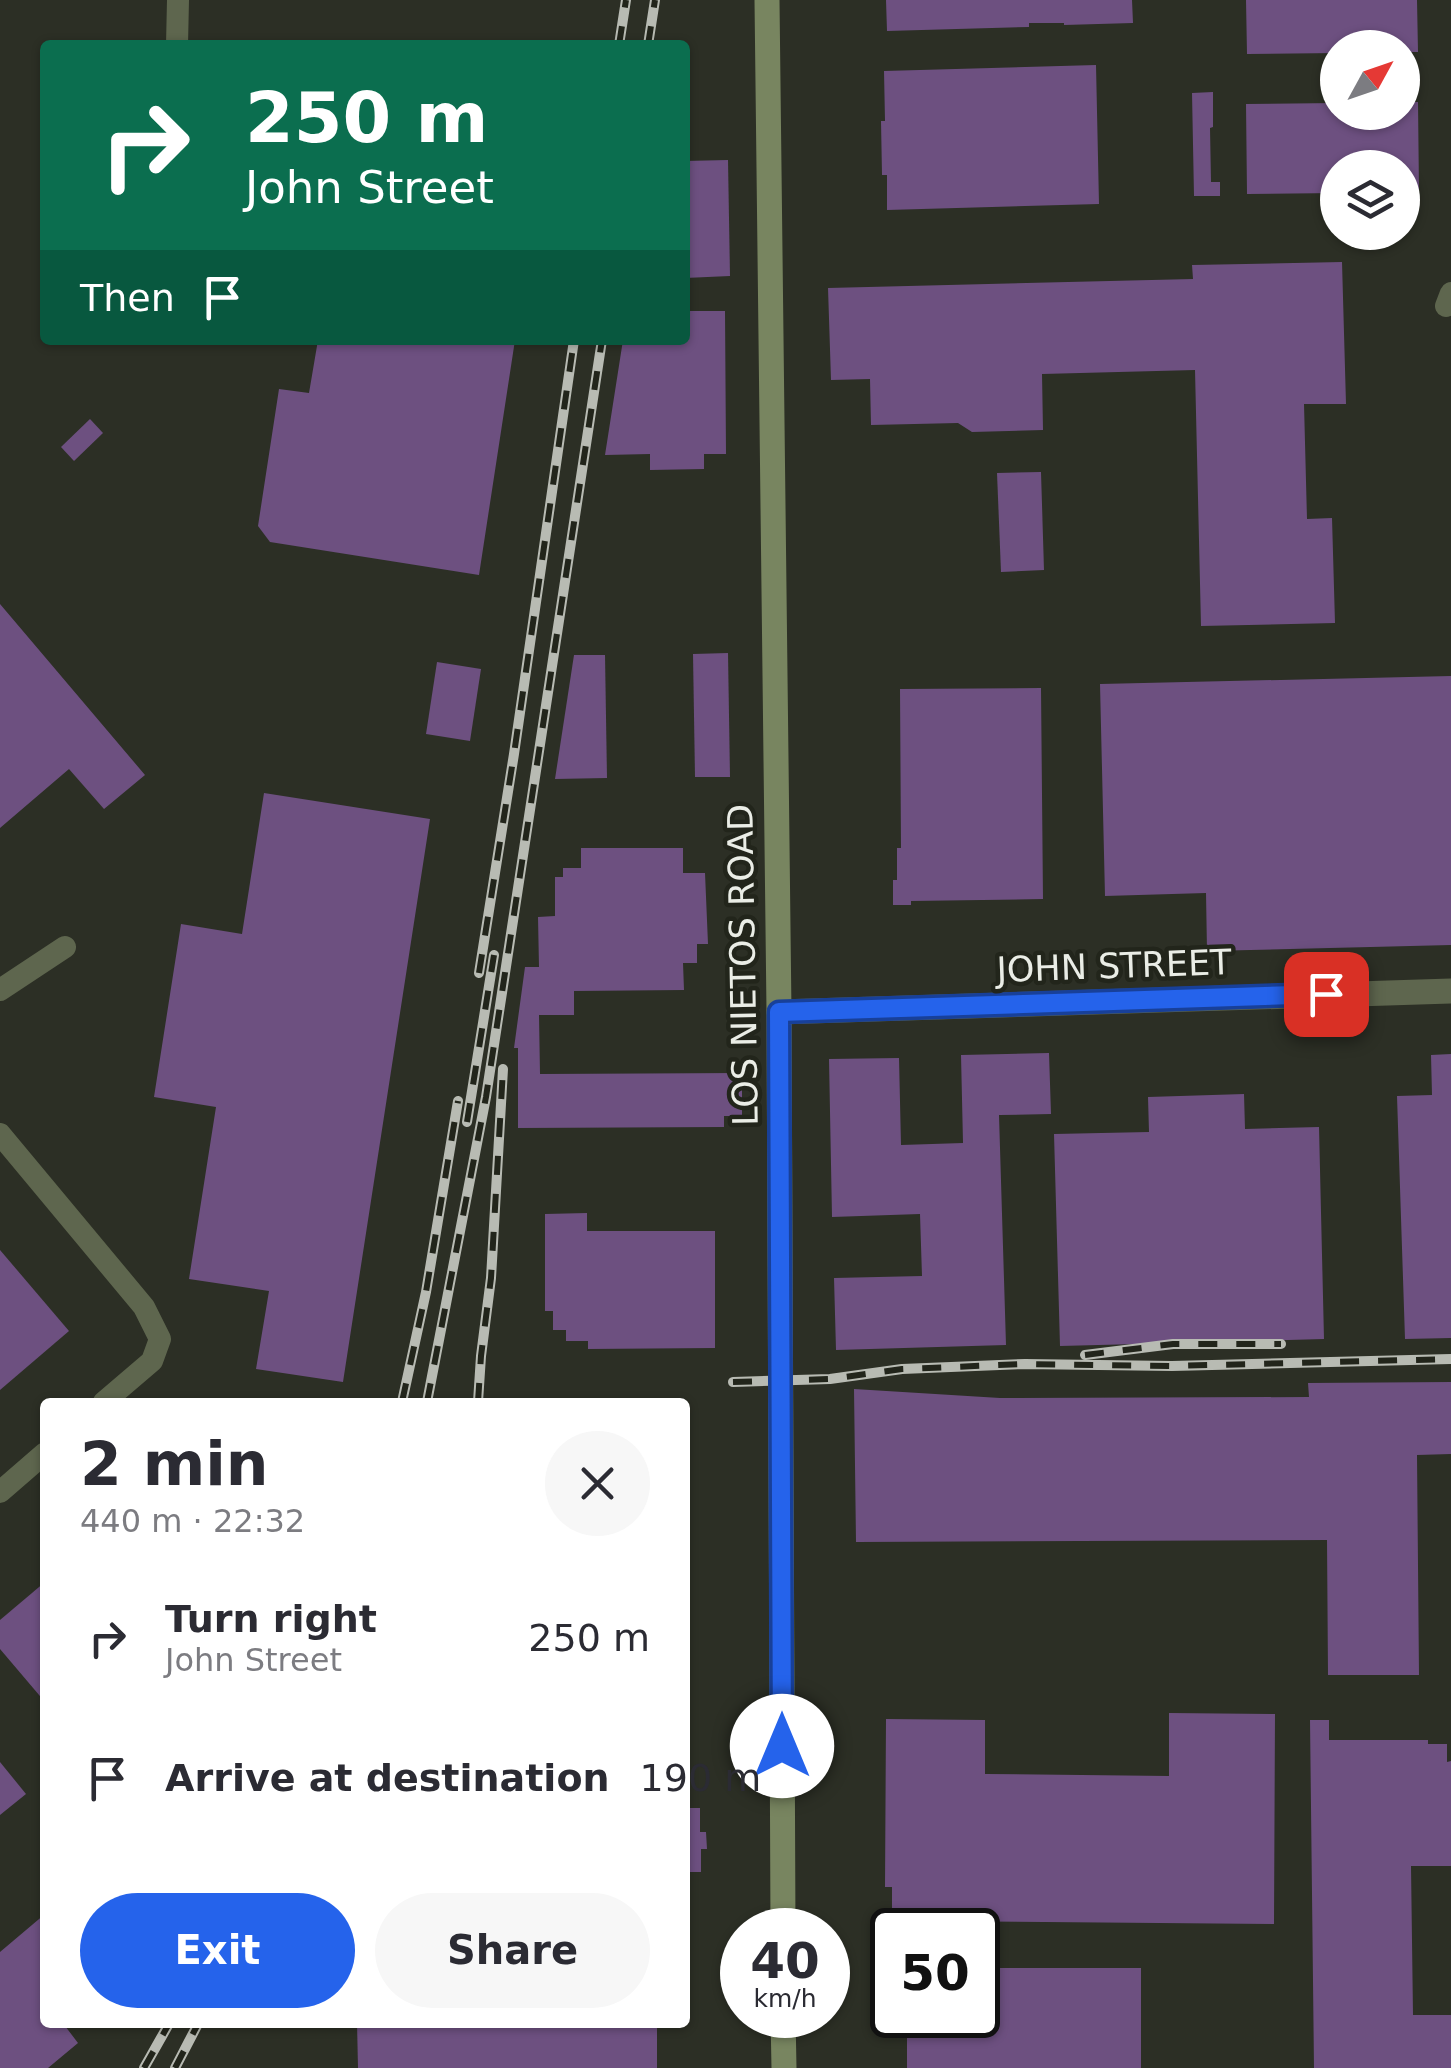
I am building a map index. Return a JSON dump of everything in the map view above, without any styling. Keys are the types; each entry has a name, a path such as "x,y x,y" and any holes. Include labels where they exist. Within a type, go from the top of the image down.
{"main road":[{"name":"LOS NIETOS ROAD","path":"767,0 779,1012 783,1908"},
{"path":"783,2038 784,2068"}],"street":[{"path":"177,40 178,0"},
{"path":"0,990 66,947"},
{"name":"JOHN STREET","path":"779,1012 1451,990"},
{"path":"0,1134 144,1307 160,1339 152,1361 109,1398"},
{"path":"0,1492 40,1457"}],"building":[{"path":"886,0 1132,0 1133,23 1029,23 1029,27 887,31"},
{"path":"1246,0 1417,0 1418,30 1320,30 1320,53 1247,54"},
{"path":"1096,65 1099,204 887,210 887,175 882,175 884,71"},
{"path":"1213,92 1211,182 1220,182 1220,196 1194,196 1192,93"},
{"path":"1320,103 1320,130 1418,130 1419,150 1320,150 1320,193 1247,194 1246,104"},
{"path":"728,160 730,276 690,278 690,161"},
{"path":"1342,262 1346,404 1304,404 1307,519 1332,518 1335,623 1201,626 1195,370 1042,374 1043,430 972,432 958,423 871,425 870,379 831,380 828,288 1193,279 1192,265"},
{"path":"690,311 725,311 726,454 704,454 704,469 650,470 650,454 605,455 622,345 690,345"},
{"path":"317,345 514,345 479,575 270,542 258,526 279,389 309,393"},
{"path":"90,419 103,433 74,461 61,447"},
{"path":"1041,472 1044,570 1001,572 997,473"},
{"path":"0,604 145,775 104,809 69,769 0,828"},
{"path":"728,653 730,777 695,777 693,654"},
{"path":"574,655 605,655 607,778 555,779"},
{"path":"437,662 481,669 470,741 426,734"},
{"path":"1451,676 1451,945 1207,951 1206,893 1105,896 1100,684"},
{"path":"1041,688 1043,899 911,901 911,905 893,905 897,848 901,848 900,689"},
{"path":"264,793 430,819 343,1382 256,1369 269,1291 189,1279 216,1107 154,1097 181,924 242,934"},
{"path":"581,848 683,848 683,873 705,873 708,944 697,944 697,963 683,963 684,990 574,991 574,1015 539,1015 540,1074 742,1073 742,1116 724,1116 724,1127 518,1128 518,1048 514,1048 525,967 539,967 538,917 555,916 555,877 563,877 563,868 581,868"},
{"path":"1049,1053 1051,1114 999,1115 1006,1345 836,1350 834,1278 922,1276 920,1214 832,1217 829,1059 899,1058 901,1145 963,1143 961,1055"},
{"path":"1451,1054 1451,1338 1405,1339 1397,1096 1432,1095 1431,1055"},
{"path":"1244,1094 1245,1129 1319,1127 1324,1339 1060,1346 1054,1134 1149,1132 1148,1097"},
{"path":"587,1213 587,1231 715,1231 715,1348 588,1349 588,1341 566,1341 566,1330 553,1330 553,1311 545,1311 545,1214"},
{"path":"0,1250 69,1331 0,1390"},
{"path":"1451,1382 1451,1454 1417,1455 1419,1675 1328,1675 1327,1540 856,1542 854,1389 1000,1398 1309,1397 1308,1383"},
{"path":"40,1586 40,1696 0,1649 0,1620"},
{"path":"1169,1713 1275,1714 1274,1924 1000,1922 1000,1908 892,1908 892,1887 885,1887 886,1719 985,1720 985,1774 1169,1776"},
{"path":"1310,1720 1329,1720 1329,1740 1428,1740 1428,1744 1447,1744 1447,1762 1451,1761 1451,1866 1411,1866 1413,2015 1451,2015 1451,2068 1314,2068"},
{"path":"0,1762 26,1794 0,1815"},
{"path":"690,1808 700,1808 700,1832 706,1832 707,1849 701,1849 701,1872 690,1872"},
{"path":"40,1918 40,2028 67,2028 78,2043 48,2068 0,2068 0,1952"},
{"path":"1000,1968 1141,1968 1141,2068 907,2068 907,2038 1000,2038"},
{"path":"357,2028 657,2028 657,2068 358,2068"}],"railway":[{"path":"620,40 626,0"},
{"path":"649,40 655,0"},
{"path":"479,973 573,345"},
{"path":"428,1398 486,1097 601,345"},
{"path":"467,1122 494,955"},
{"path":"478,1398 491,1278 503,1069"},
{"path":"403,1398 426,1292 458,1101"},
{"path":"1085,1355 1173,1344 1281,1344"},
{"path":"733,1382 1025,1364 1172,1366 1451,1359"},
{"path":"144,2068 167,2028"},
{"path":"175,2068 196,2028"}],"route":[{"path":"782,1746 779,1012 1326,994"}]}
